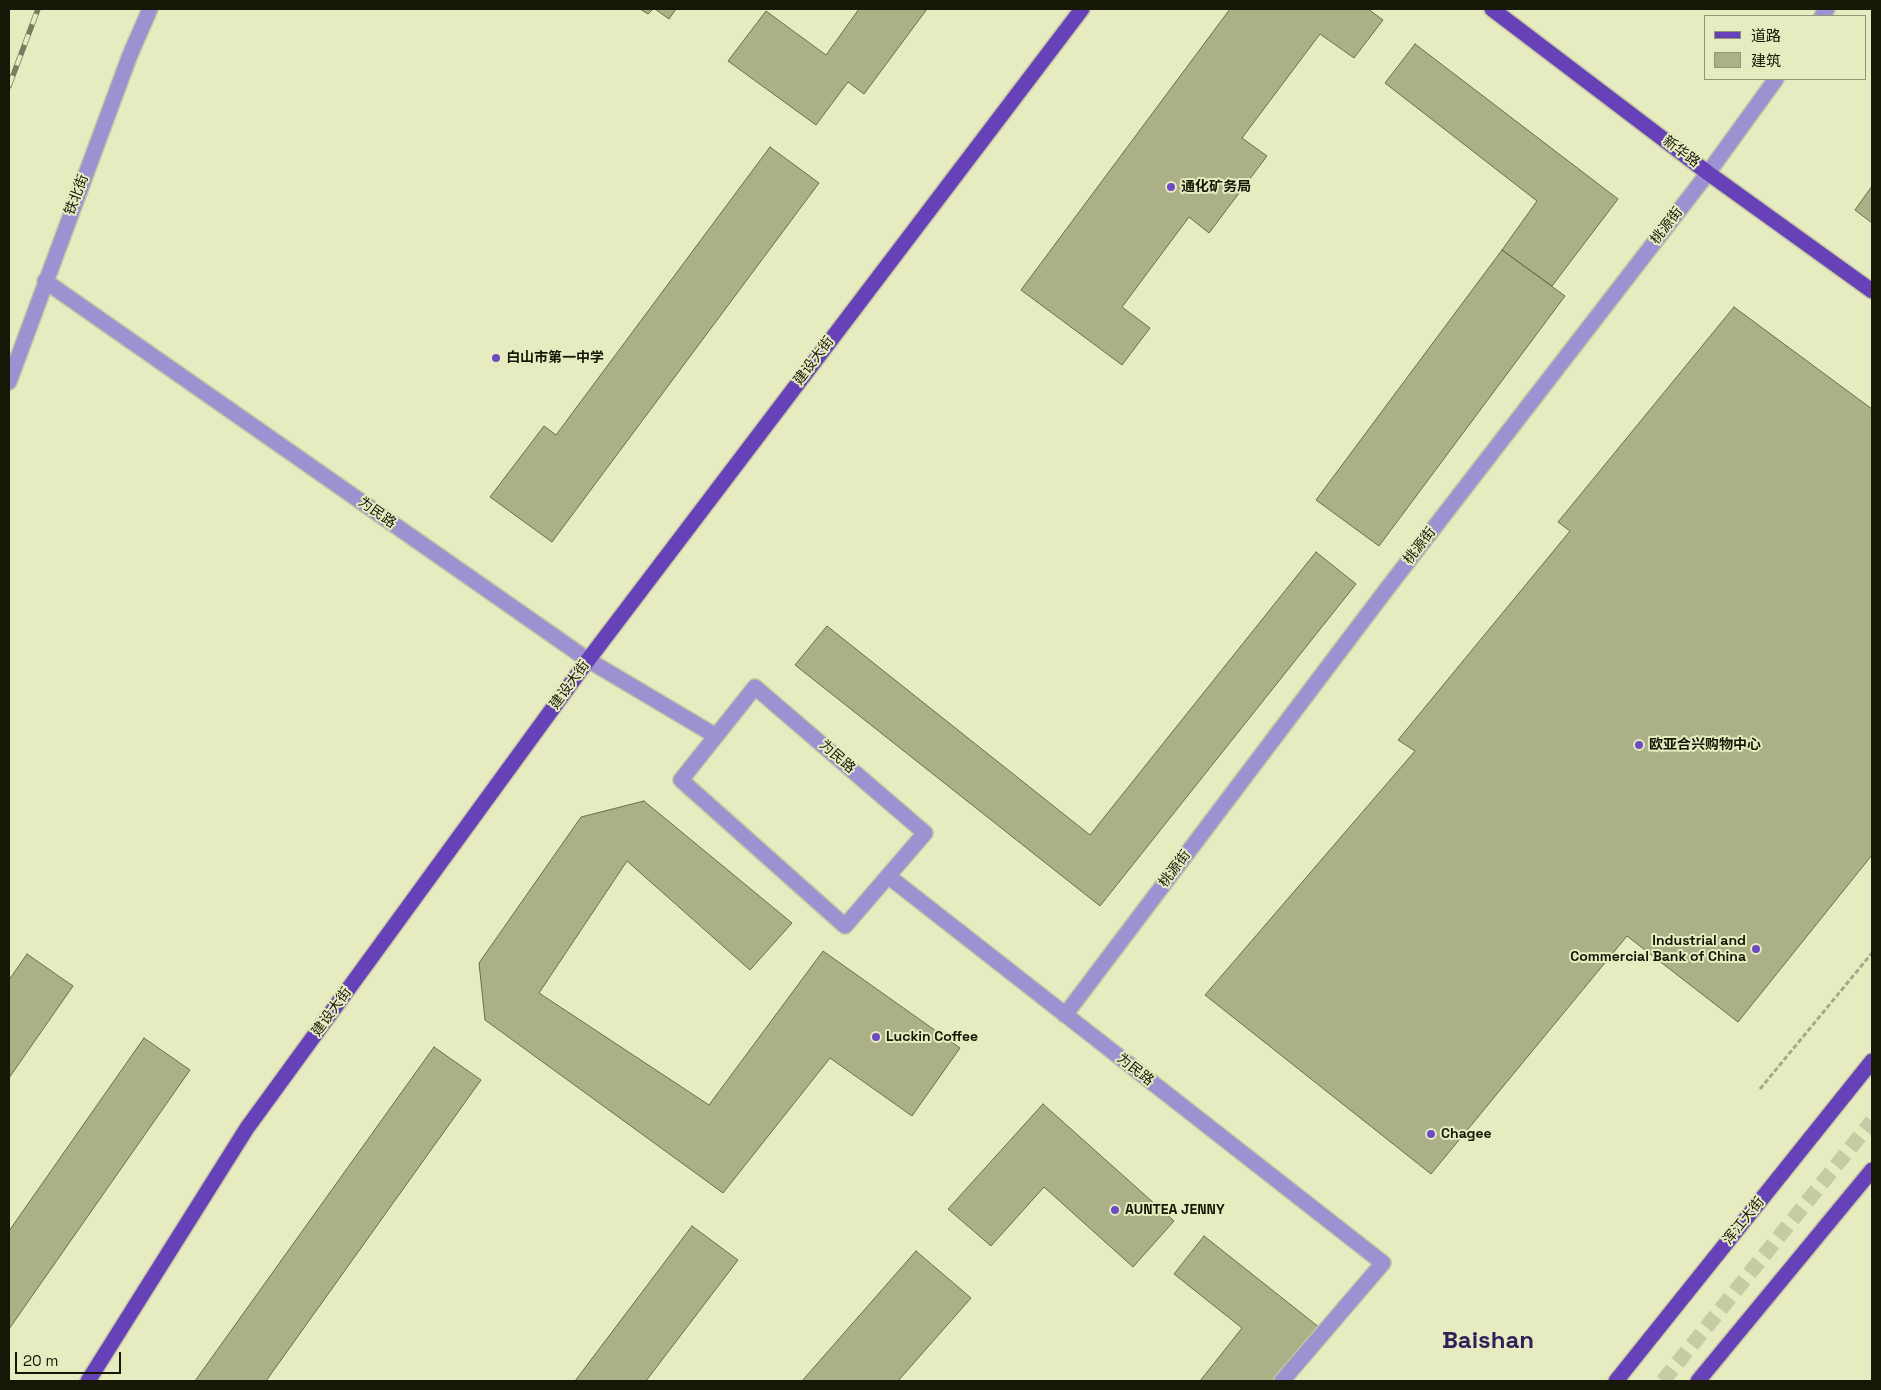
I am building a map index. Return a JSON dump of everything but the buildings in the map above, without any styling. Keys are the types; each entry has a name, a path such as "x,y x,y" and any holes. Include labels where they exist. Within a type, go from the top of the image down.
{"main road":[{"name":"建设大街","path":"88,1381 247,1128 588,660 1082,9"},
{"name":"新华路","path":"1492,9 1708,173 1872,291"},
{"name":"浑江大街","path":"1616,1381 1872,1061"},
{"path":"1698,1381 1872,1170"}],"street":[{"name":"铁北街","path":"9,382 130,54 150,9"},
{"name":"桃源街","path":"1065,1015 1392,583 1708,173 1775,80"},
{"name":"为民路","path":"45,281 588,660 716,736"},
{"name":"为民路","path":"755,687 925,832 888,876 845,926 681,780 755,687"},
{"name":"为民路","path":"888,876 1383,1263 1282,1381"}],"path":[{"path":"1760,1089 1872,953"}],"tunnel":[{"path":"1663,1381 1872,1121"}],"railway":[{"path":"9,86 38,9"}],"place":[{"name":"通化矿务局","path":"1171,187"},
{"name":"白山市第一中学","path":"496,358"},
{"name":"欧亚合兴购物中心","path":"1639,745"},
{"name":"Industrial and Commercial Bank of China","path":"1756,949"},
{"name":"Luckin Coffee","path":"876,1037"},
{"name":"Chagee","path":"1431,1134"},
{"name":"AUNTEA JENNY","path":"1115,1210"}],"district":[{"name":"Baishan","path":"1488,1341"}]}
